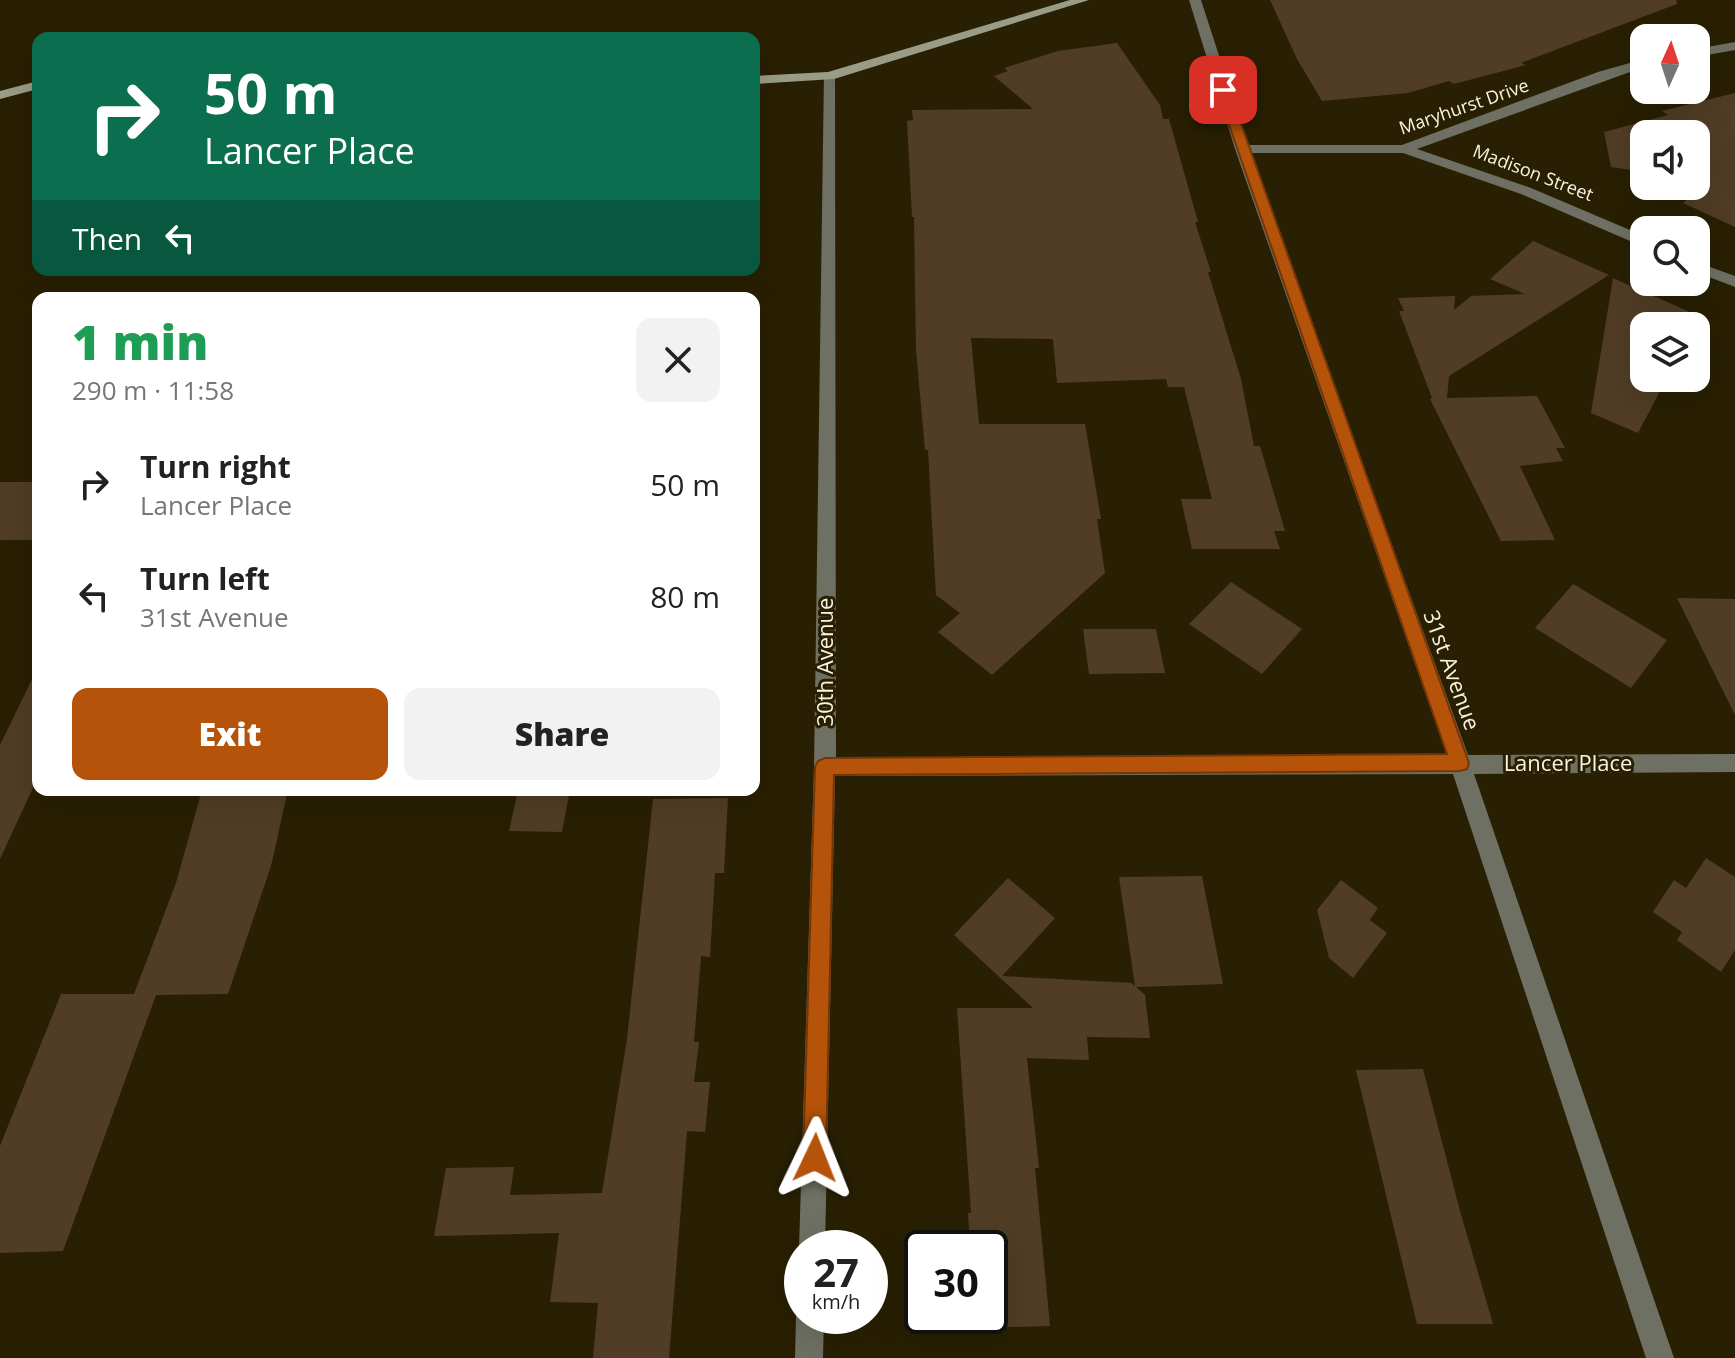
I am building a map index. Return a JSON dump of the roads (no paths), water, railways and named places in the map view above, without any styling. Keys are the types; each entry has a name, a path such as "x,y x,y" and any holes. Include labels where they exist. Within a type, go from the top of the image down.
{"street":[{"path":"760,80 829,76 1083,0"},
{"name":"31st Avenue","path":"1195,0 1242,149 1460,763 1660,1358"},
{"path":"1710,50 1735,46"},
{"name":"Maryhurst Drive","path":"1242,149 1404,149 1630,67"},
{"name":"30th Avenue","path":"812,1230 825,767 829,76"},
{"path":"0,95 32,87"},
{"name":"Madison Street","path":"1404,149 1495,177 1630,235"},
{"path":"1710,272 1735,282"},
{"name":"Lancer Place","path":"825,767 1735,763"},
{"path":"809,1358 810,1334"}]}
